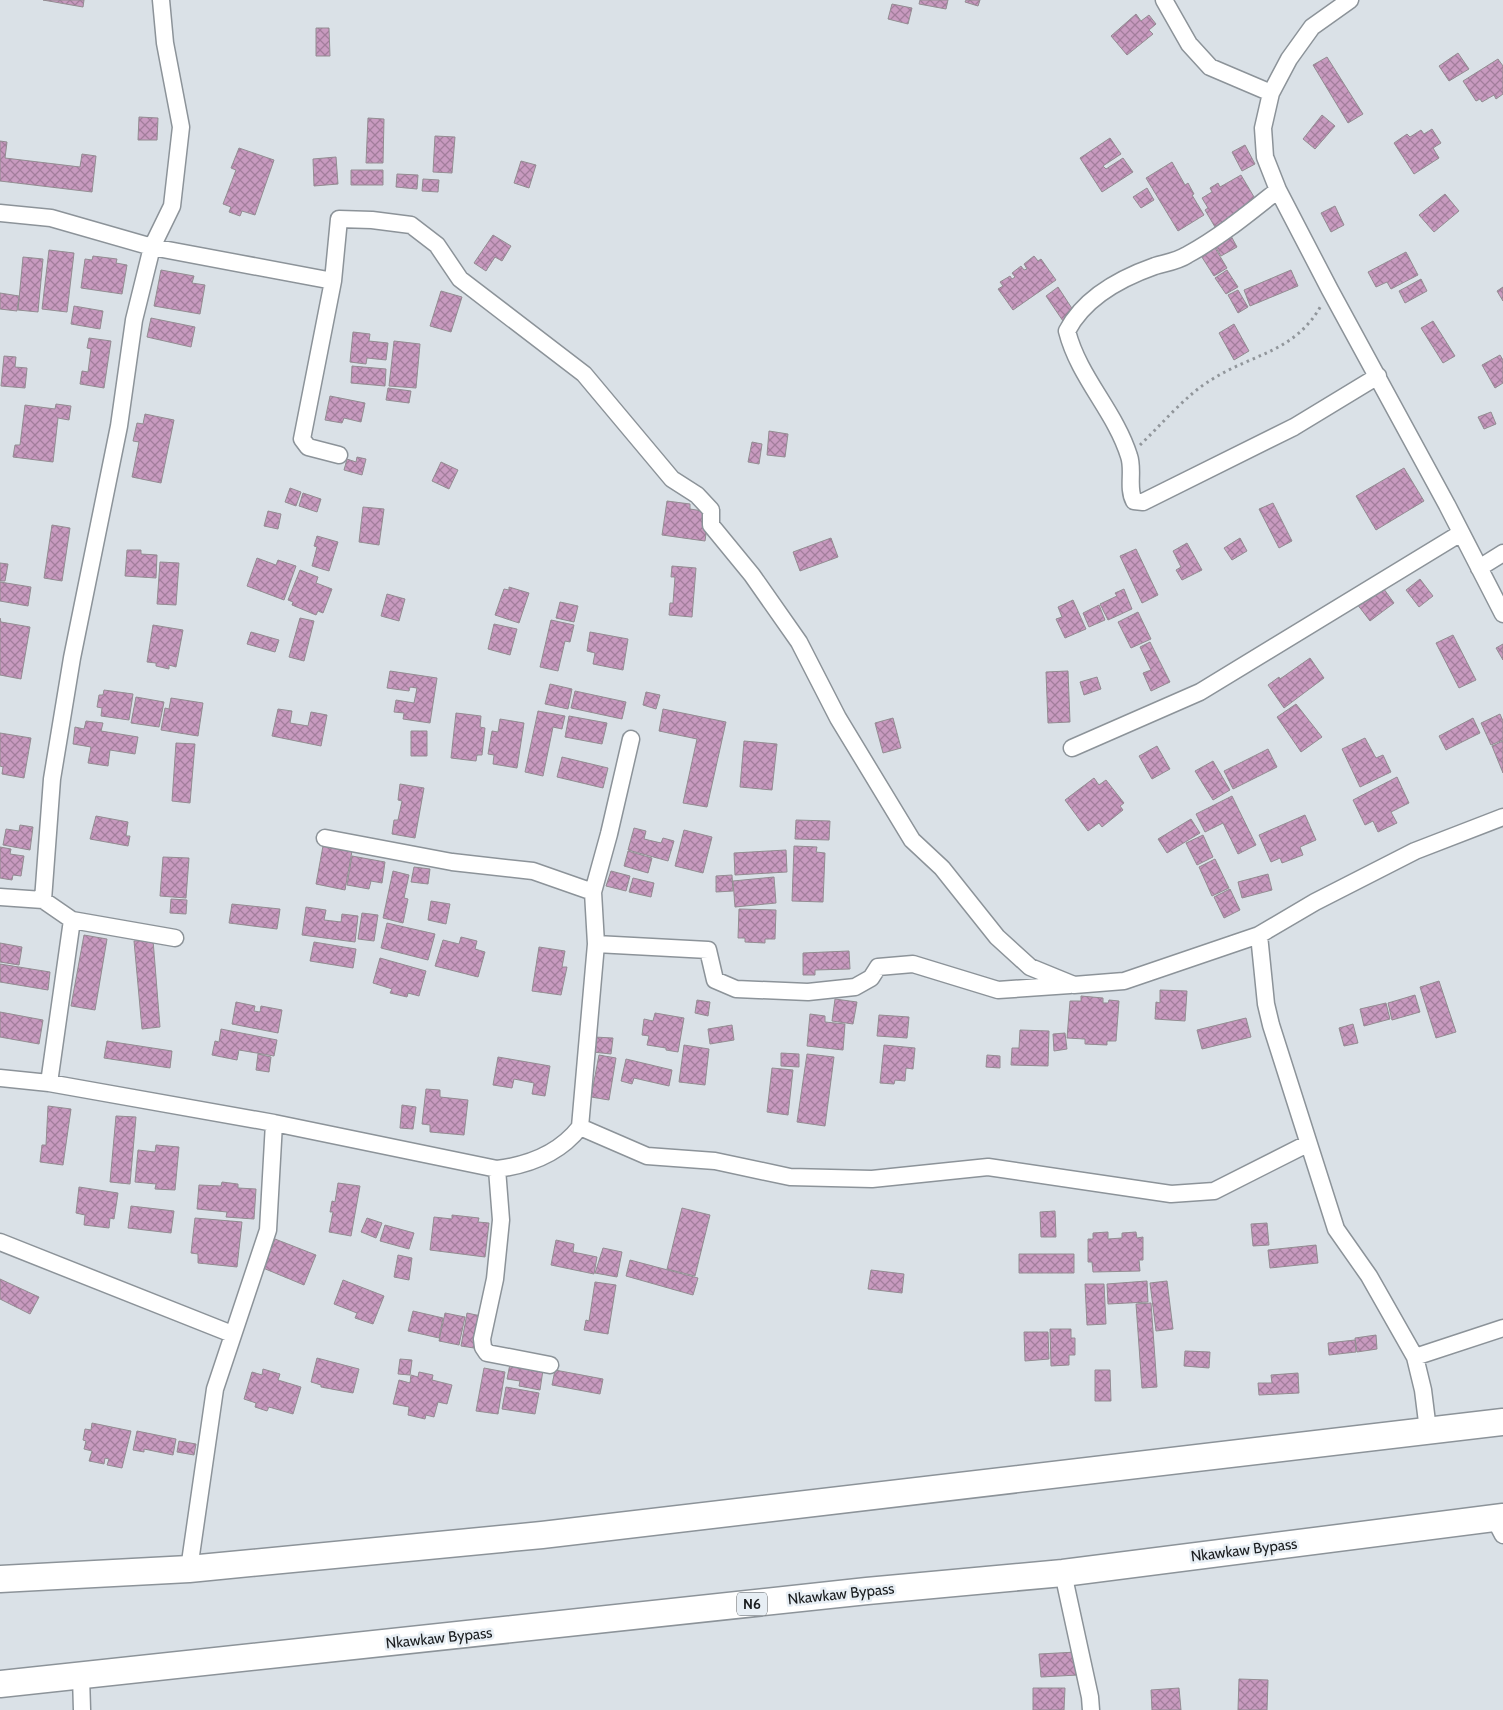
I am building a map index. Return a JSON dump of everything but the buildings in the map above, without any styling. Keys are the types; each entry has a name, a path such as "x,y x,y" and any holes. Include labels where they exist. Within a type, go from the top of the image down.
{"highway":[{"path":"0,1579 189,1569 542,1535 1503,1422"},
{"name":"Nkawkaw Bypass","path":"0,1684 857,1592 1063,1573 1500,1524"}],"street":[{"path":"43,900 52,779 72,658 119,426 134,320 152,247 172,206 181,126 165,43 161,0"},
{"path":"1164,0 1189,44 1210,67 1271,93"},
{"path":"1350,0 1312,27 1289,59 1271,93 1263,128 1265,158 1278,190 1330,290 1378,376 1503,614"},
{"path":"1278,190 1236,223 1184,257 1121,280 1098,296 1073,321 1067,331 1070,344 1088,382 1119,433 1129,456 1131,466 1130,495 1134,501 1143,502 1294,427 1378,376"},
{"path":"0,213 51,218 152,247 333,281"},
{"path":"339,455 308,447 302,439 333,281 339,219 372,220 411,226 437,245 460,279 584,374 672,479 696,495 711,510 711,525 752,575 798,642 838,718 912,840 942,868 998,938 1030,967 1074,985"},
{"path":"1072,748 1200,692 1461,533"},
{"path":"1479,568 1503,553"},
{"path":"0,1078 49,1083 274,1123 496,1169 519,1166 540,1158 569,1141 580,1127 596,944 593,892 609,834 631,739"},
{"path":"596,944 708,950 715,980 736,989 808,992 855,987 871,978 878,967 913,964 998,990 1124,981 1259,935 1315,902 1415,851 1503,817"},
{"path":"325,838 452,862 533,871 593,892"},
{"path":"0,897 43,900 72,920 175,938"},
{"path":"49,1083 72,920"},
{"path":"1259,935 1263,978 1271,1025 1307,1144 1336,1229 1368,1276 1415,1357 1423,1390 1428,1430"},
{"path":"189,1569 215,1389 268,1230 274,1123"},
{"path":"580,1127 647,1156 715,1161 790,1177 872,1179 988,1167 1171,1194 1214,1191 1307,1144"},
{"path":"496,1169 501,1220 495,1279 482,1339 482,1347 487,1353 550,1365"},
{"path":"0,1242 232,1334"},
{"path":"1415,1357 1503,1328"},
{"path":"1063,1573 1090,1697 1090,1710"},
{"path":"81,1676 82,1710"}],"path":[{"path":"1129,456 1202,386 1217,376 1284,345 1303,331 1314,318 1330,290"}]}
